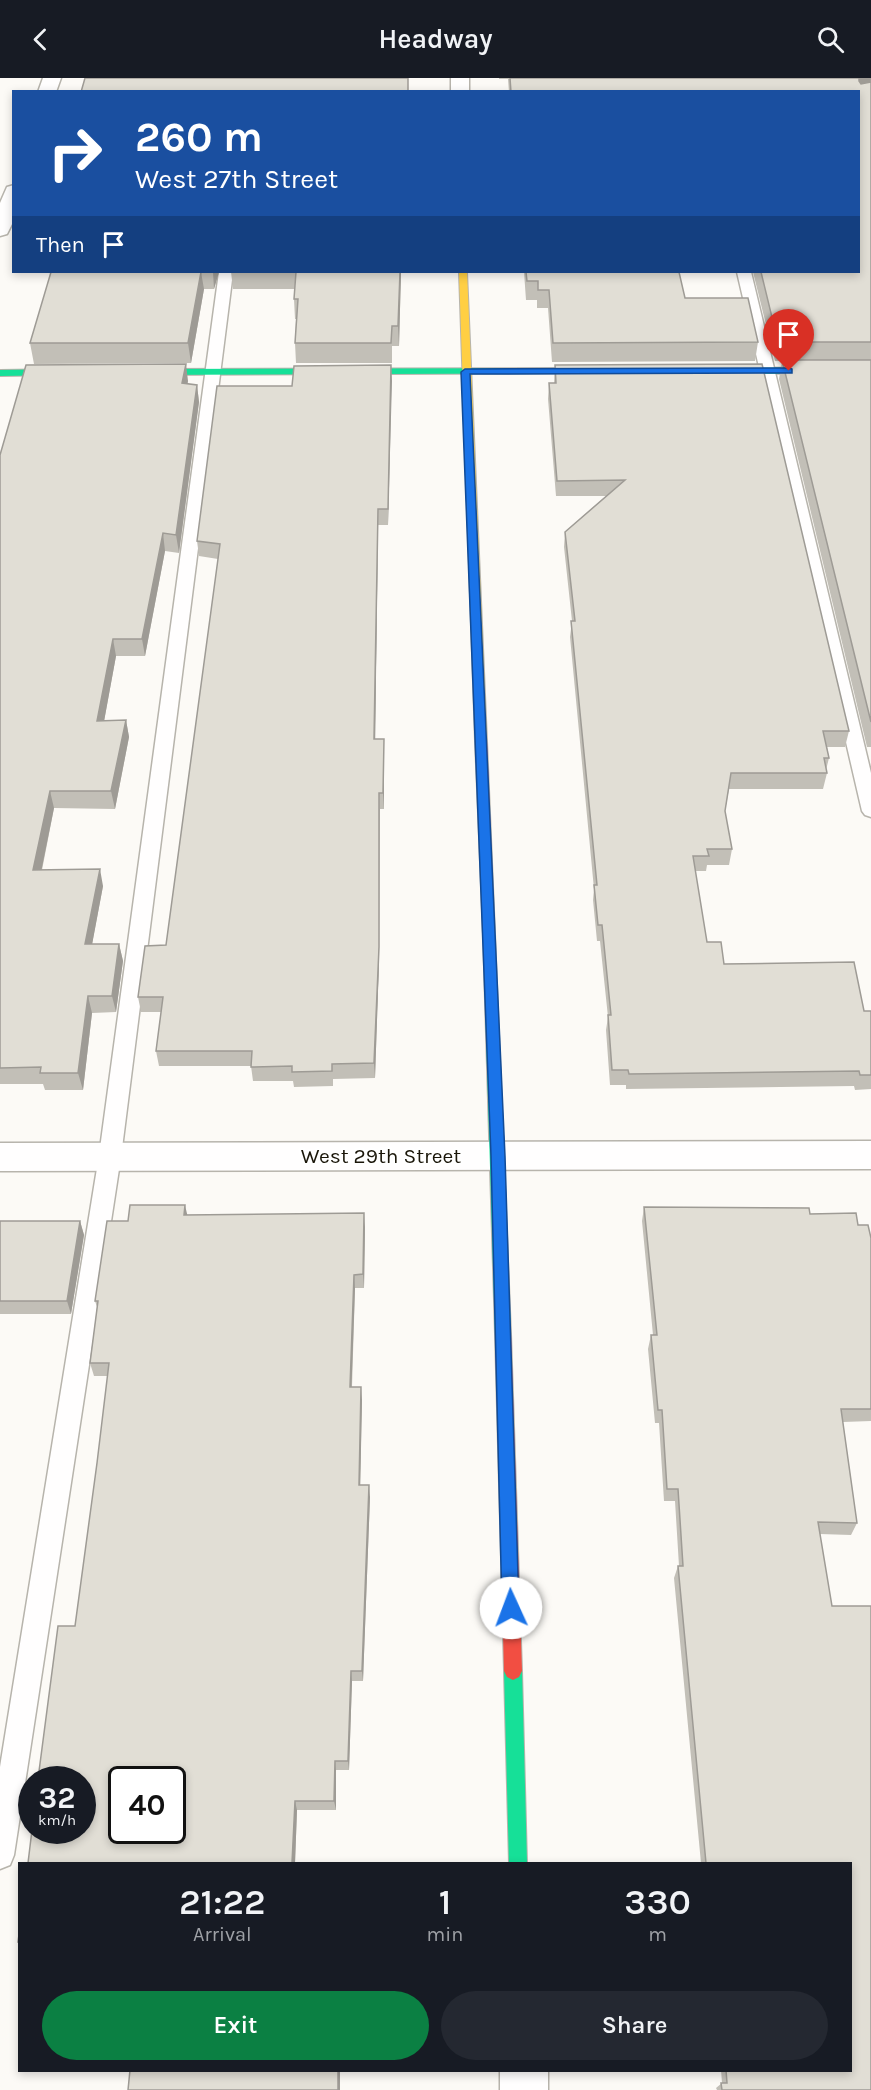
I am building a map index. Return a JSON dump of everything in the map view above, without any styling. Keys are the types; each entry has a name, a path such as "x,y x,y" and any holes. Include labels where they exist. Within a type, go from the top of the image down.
{"street":[{"path":"0,231 12,197"},
{"path":"463,273 465,372 498,1156 518,1862"},
{"path":"709,371 871,370"},
{"path":"130,372 613,371"},
{"path":"0,373 83,372"},
{"name":"West 29th Street","path":"0,1156 871,1155"},
{"path":"524,2072 524,2090"}],"lane":[{"path":"0,1855 110,1156 226,273"},
{"path":"744,273 871,811"}],"building":[{"path":"85,78 408,78 408,90 82,90"},
{"path":"510,78 859,78 861,84 871,82 871,342 778,342 761,273 860,273 860,90 511,90"},
{"path":"51,273 201,273 188,343 30,343"},
{"path":"296,273 400,273 398,326 392,326 391,343 295,343 298,299 294,299"},
{"path":"526,273 679,273 685,298 748,298 758,342 553,343 549,290 538,290 538,281 527,281"},
{"path":"782,360 871,360 871,722"},
{"path":"186,364 182,383 197,385 176,535 163,533 142,639 113,639 97,721 126,720 111,791 50,791 33,870 100,869 85,944 119,944 112,996 88,996 78,1073 40,1073 41,1067 0,1068 0,455 26,365"},
{"path":"762,364 849,731 823,731 829,758 824,758 827,773 731,773 725,811 732,849 707,849 709,856 693,856 707,942 721,942 724,964 854,962 864,1011 871,1011 871,1075 860,1075 859,1071 629,1074 628,1070 612,1070 608,1015 611,1015 602,925 598,925 594,885 597,885 571,621 575,621 565,532 625,480 557,481 549,383 556,383 555,365"},
{"path":"391,365 388,509 378,509 374,739 384,739 383,793 379,793 379,947 374,1063 332,1064 332,1071 292,1072 292,1066 251,1067 252,1051 156,1051 163,997 138,997 145,946 166,945 220,544 197,541 217,386 292,386 294,366"},
{"path":"130,1205 185,1205 184,1215 364,1213 363,1274 354,1275 350,1387 361,1387 359,1485 369,1485 362,1671 351,1671 348,1761 335,1761 334,1801 295,1801 292,1862 28,1862 30,1844 96,1844 96,1766 40,1766 58,1626 75,1626 109,1363 90,1363 98,1301 95,1301 107,1221 128,1221"},
{"path":"644,1207 809,1208 810,1214 856,1213 858,1225 868,1225 871,1238 871,1409 841,1409 857,1523 818,1522 832,1606 871,1606 871,2090 722,2090 721,2083 727,2083 726,2072 852,2072 852,1862 706,1862 678,1566 683,1566 678,1489 667,1489 662,1410 658,1410 651,1335 657,1335"},
{"path":"0,1221 80,1221 67,1301 0,1301"},
{"path":"130,2072 338,2072 338,2090 128,2090"}],"traffic: fast":[{"path":"720,371 871,370"},
{"path":"141,372 599,371"},
{"path":"0,373 68,372"},
{"path":"489,934 503,1334"},
{"path":"513,1671 518,1862"}],"traffic: slow":[{"path":"463,273 481,741"}],"traffic: jam":[{"path":"481,741 489,934"},
{"path":"503,1334 513,1671"}],"route":[{"path":"511,1608 498,1156 465,372 789,371"}]}
